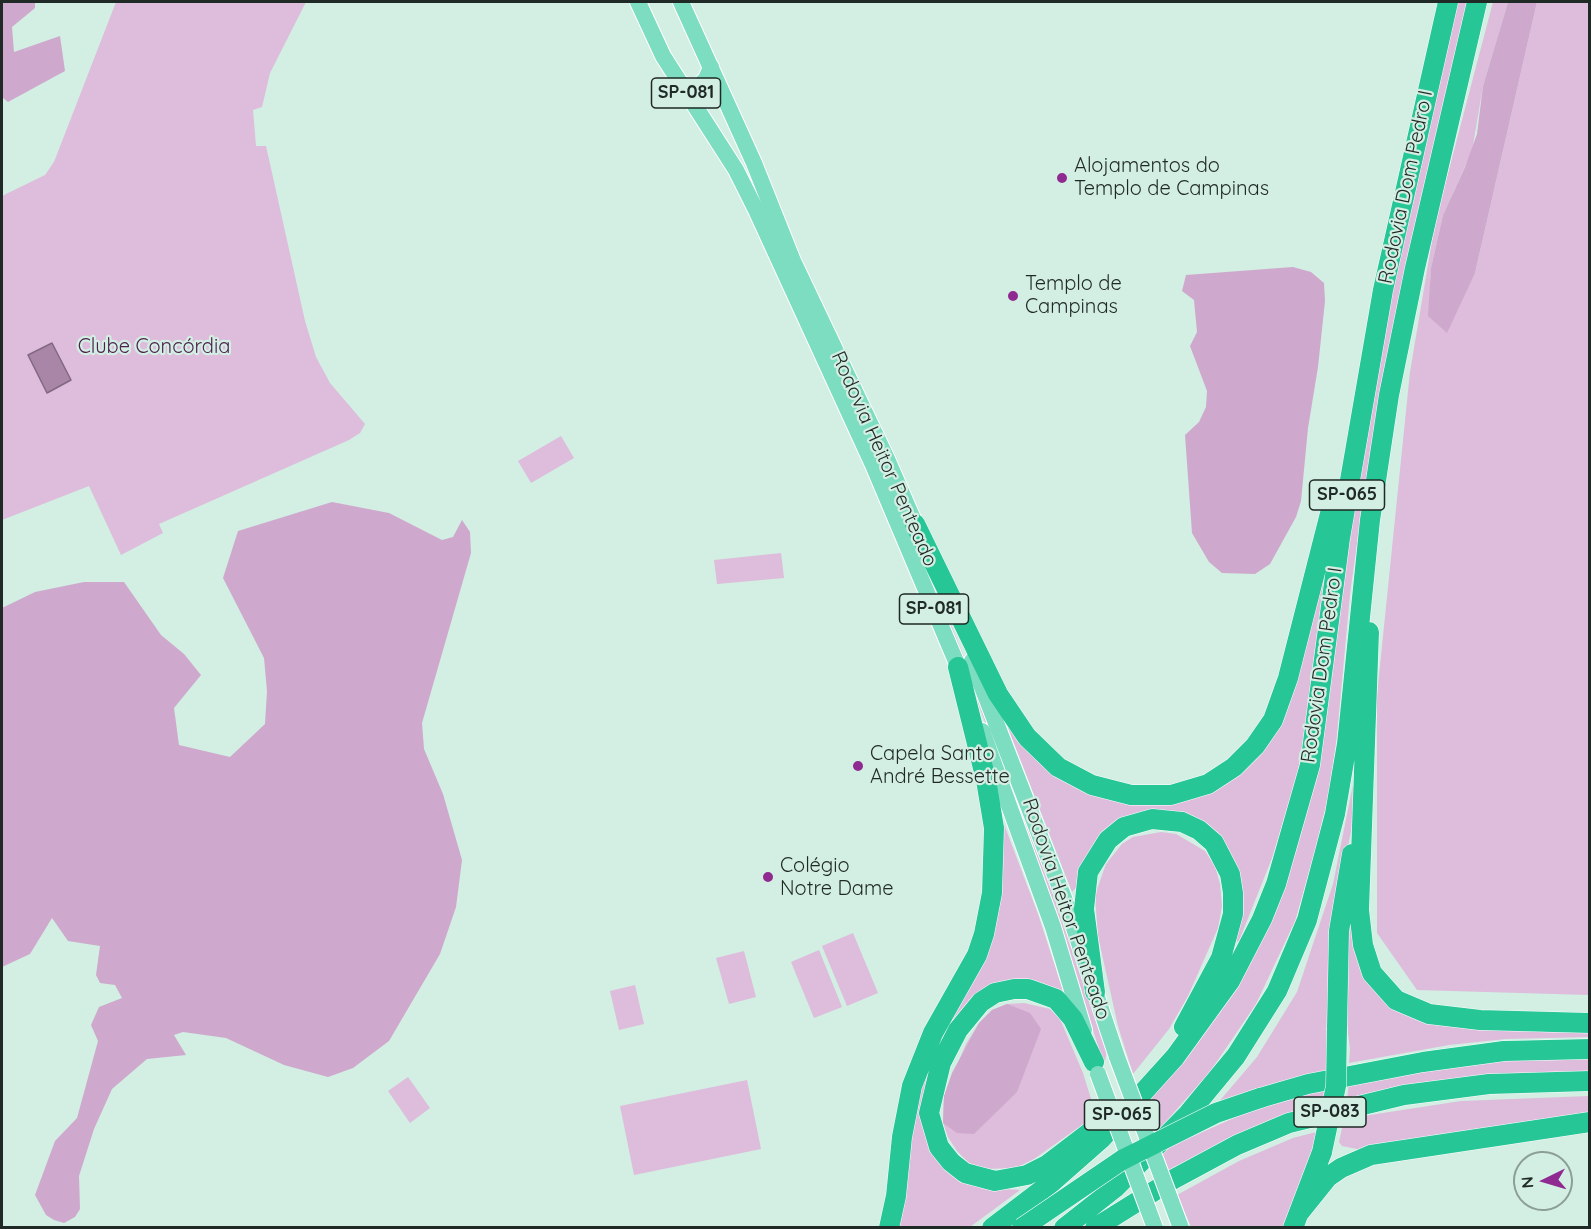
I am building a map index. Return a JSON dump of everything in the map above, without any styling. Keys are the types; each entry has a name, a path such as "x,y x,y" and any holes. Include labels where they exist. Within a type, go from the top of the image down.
{"highway":[{"name":"Rodovia Dom Pedro I","path":"992,1227 1078,1160 1101,1139 1195,1031 1246,951 1276,884 1298,814 1318,722 1340,538 1383,290 1448,2"},
{"name":"Rodovia Dom Pedro I","path":"1064,1227 1115,1188 1204,1096 1258,1024 1300,938 1322,871 1347,744 1369,531 1389,395 1415,268 1477,2"},
{"path":"915,524 998,694 1027,736 1058,766 1092,785 1131,795 1171,795 1208,784 1234,767 1255,746 1273,720 1281,701 1333,504 1383,290"},
{"path":"1389,395 1370,625 1360,931 1369,966 1383,987 1396,1000 1429,1014 1480,1020 1590,1023"},
{"path":"889,1227 896,1196 902,1137 912,1086 933,1033 977,955 992,893 994,828 986,780 958,667"},
{"path":"1296,1220 1322,1152 1336,1086 1339,931 1365,770"},
{"path":"1095,992 1084,909 1088,872 1098,854 1116,834 1138,821 1165,819 1199,830 1214,843 1230,874 1233,915 1229,935 1209,984 1147,1086 1047,1165 1027,1175 995,1182 979,1179 965,1173 939,1147 929,1113 941,1063 968,1014 995,993 1028,989 1056,999 1066,1008 1096,1068"},
{"name":"SP-083","path":"1022,1227 1122,1160 1216,1113 1260,1098 1318,1082 1423,1062 1504,1051 1590,1049"},
{"name":"SP-083","path":"1095,1227 1172,1180 1237,1145 1298,1121 1372,1101 1435,1090 1488,1084 1590,1081"},
{"path":"1296,1220 1328,1178 1341,1168 1371,1155 1590,1122"}],"main road":[{"name":"Rodovia Heitor Penteado","path":"681,2 754,163 793,261 915,524 999,726 1064,898 1116,1056 1181,1227"},
{"name":"Rodovia Heitor Penteado","path":"643,5 680,83 736,170 756,210 873,465 958,667 1053,927 1096,1068 1155,1227"},
{"path":"680,83 689,87 699,86 706,79 711,68"}],"green space":[{"name":"Clube Concórdia","path":"116,2 306,2 270,73 262,107 253,110 256,146 266,146 305,321 316,357 330,383 365,424 360,433 349,440 159,524 163,533 121,555 89,486 2,520 2,196 45,175 54,162"},
{"path":"1455,2 1469,2 1366,479 1350,594 1337,735 1329,793 1314,855 1295,921 1256,1004 1209,1073 1161,1127 1153,1132 1145,1106 1203,1036 1237,984 1284,884 1304,821 1312,790 1366,412"},
{"path":"1493,2 1508,2 1483,86 1472,151 1443,215 1431,268 1430,284 1475,273 1537,2 1589,2 1589,995 1417,990 1377,933 1377,695 1410,372 1435,223"},
{"path":"561,436 574,458 531,483 518,461"},
{"path":"781,553 784,578 717,584 714,560"},
{"path":"1327,554 1312,686 1297,777 1272,858 1239,941 1235,942 1228,849 1147,812 1072,892 1008,728 1011,723 1024,741 1130,801 1251,762"},
{"path":"932,578 978,691 1065,923 1107,1052 1104,1064 1059,925 974,692 928,579"},
{"path":"1362,740 1354,817 1339,890 1328,1071 1217,1104 1257,1057 1297,992 1333,884"},
{"path":"1002,819 1038,914 1066,1000 981,992 968,1002 947,1031 936,1055 927,1077 921,1115 930,1150 988,1188 1020,1190 970,1227 895,1228 922,1075 977,967"},
{"path":"1161,832 1176,834 1205,851 1215,866 1220,884 1222,906 1218,928 1188,996 1169,1029 1133,1074 1118,1026 1098,936 1095,895 1106,864 1122,844 1133,837"},
{"path":"1353,914 1389,1003 1589,1027 1589,1037 1506,1039 1449,1045 1349,1063 1350,1049 1342,985 1344,938"},
{"path":"853,933 878,993 847,1006 822,946"},
{"path":"819,950 842,1007 814,1018 791,962"},
{"path":"744,951 756,997 729,1004 716,958"},
{"path":"635,985 644,1024 619,1030 610,991"},
{"path":"1024,1003 1050,1009 1060,1019 1083,1073 1096,1115 1034,1159 1016,1168 983,1169 969,1163 948,1137 943,1123 944,1096 966,1044 979,1023 992,1010 1007,1004"},
{"path":"1589,1057 1589,1076 1347,1101 1349,1082 1478,1060"},
{"path":"408,1077 430,1108 410,1123 388,1091"},
{"path":"747,1080 761,1149 634,1175 620,1106"},
{"path":"1327,1087 1324,1105 1168,1174 1160,1151 1243,1114"},
{"path":"1589,1096 1589,1116 1367,1151 1342,1146 1339,1142 1344,1119 1461,1101"},
{"path":"1320,1131 1305,1177 1283,1227 1191,1227 1177,1195 1239,1161 1293,1138"}],"shaded area":[{"path":"2,2 35,2 35,8 12,27 14,52 60,36 65,71 8,102 2,97"},
{"path":"1508,2 1537,2 1475,273 1447,333 1428,316 1431,268 1443,215 1477,134 1483,86"},
{"path":"1293,267 1311,272 1324,283 1325,301 1301,501 1296,517 1270,564 1255,574 1222,573 1209,562 1192,533 1185,435 1199,422 1206,407 1207,391 1190,346 1197,332 1194,300 1182,291 1186,275"},
{"path":"52,343 71,380 47,393 28,355"},
{"path":"332,502 389,513 442,540 453,537 462,520 470,532 471,553 422,723 424,749 443,794 462,860 456,907 440,954 389,1041 353,1068 328,1077 284,1065 226,1038 183,1032 174,1035 186,1055 147,1059 112,1089 94,1129 79,1176 80,1209 75,1217 64,1223 54,1220 46,1215 35,1195 55,1141 77,1118 98,1041 91,1025 99,1007 122,998 115,985 100,983 96,975 100,946 68,941 52,918 30,954 2,967 2,608 35,592 84,582 124,582 161,635 184,654 201,675 174,708 179,745 230,757 265,724 267,691 264,658 223,578 238,531"},
{"path":"1007,1004 1030,1013 1041,1029 1017,1092 974,1134 957,1133 943,1123 944,1096 952,1073 979,1023 992,1010"}],"place":[{"name":"Alojamentos do Templo de Campinas","path":"1062,178"},
{"name":"Templo de Campinas","path":"1013,296"},
{"name":"Capela Santo André Bessette","path":"858,766"},
{"name":"Colégio Notre Dame","path":"768,877"}]}
